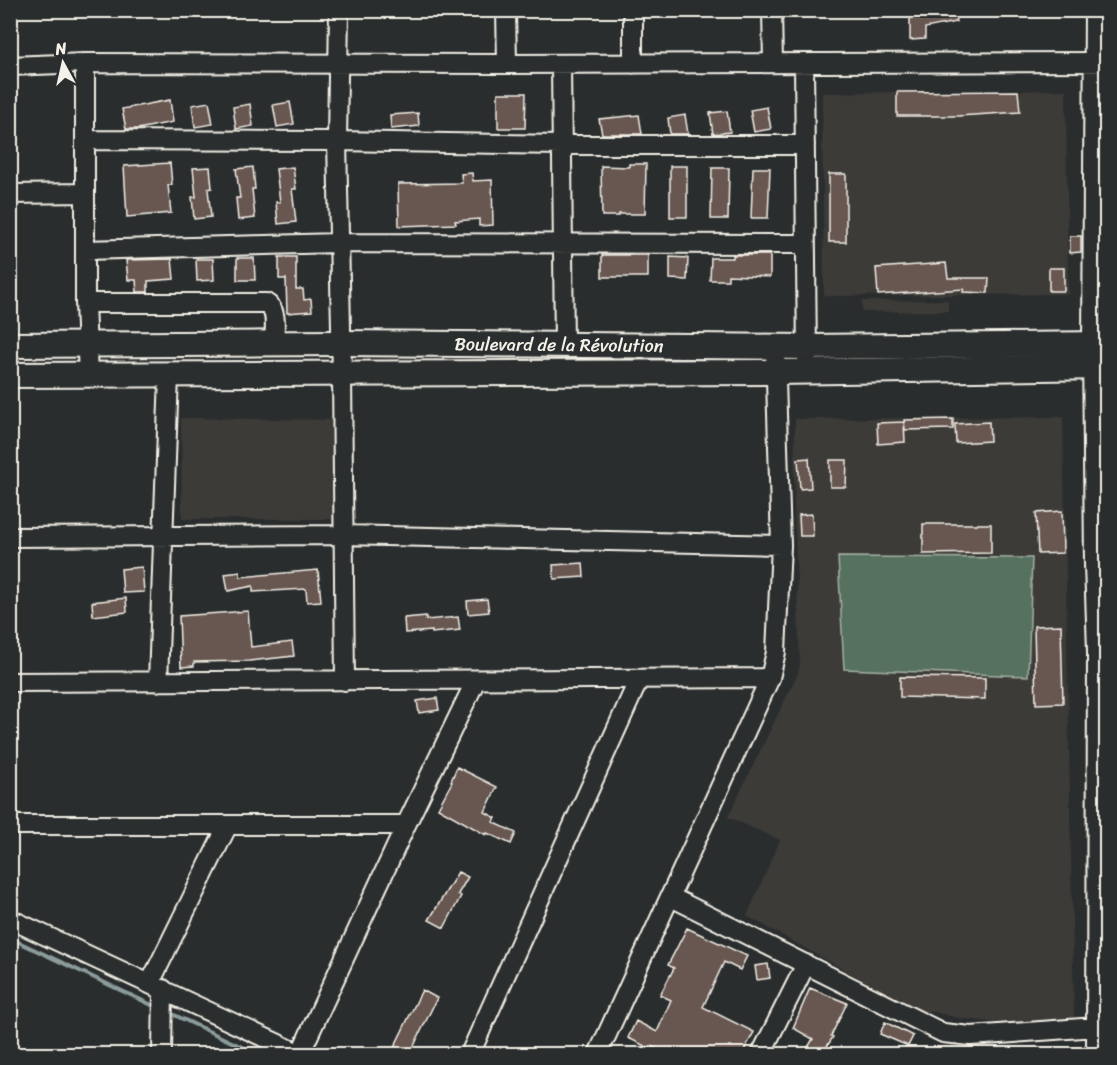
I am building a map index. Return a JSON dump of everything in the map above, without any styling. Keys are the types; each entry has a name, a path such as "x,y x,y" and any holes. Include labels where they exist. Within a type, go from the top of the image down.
{"main road":[{"name":"Boulevard de la Révolution","path":"10,345 341,343 807,347 1099,356"},
{"name":"Boulevard de la Révolution","path":"10,375 807,372 1099,356"}],"street":[{"path":"339,10 337,141 345,681"},
{"path":"506,10 507,64"},
{"path":"633,10 633,64"},
{"path":"772,10 772,63"},
{"path":"1094,10 1100,62 1099,356 1094,564 1102,651 1101,920 1096,1054"},
{"path":"10,66 85,63 1100,62"},
{"path":"85,63 85,303 88,376"},
{"path":"804,63 807,372"},
{"path":"561,64 564,345"},
{"path":"85,140 561,145 805,144"},
{"path":"10,194 85,193"},
{"path":"85,250 339,243 806,244"},
{"path":"85,303 266,303 272,306 274,311 274,344"},
{"path":"598,1054 770,678 776,652 781,545 775,347"},
{"path":"158,682 169,375"},
{"path":"10,537 343,535 781,545"},
{"path":"10,682 770,678"},
{"path":"470,1054 639,679"},
{"path":"10,919 300,1054 476,680"},
{"path":"10,825 227,827 406,825"},
{"path":"162,1054 157,986 227,827"},
{"path":"671,897 943,1033 971,1036 1096,1027"},
{"path":"761,1054 806,964"}],"shaded area":[{"path":"1066,90 1068,294 824,296 822,93"},
{"path":"948,300 948,311 862,312 862,301"},
{"path":"1063,417 1074,1019 1001,1023 958,1018 934,1012 920,1012 747,916 780,840 728,817 798,673 800,664 794,504 795,419"},
{"path":"181,418 338,420 336,519 182,519"}],"green space":[{"path":"838,557 1032,558 1028,676 844,669"}],"building":[{"path":"910,10 954,10 956,22 925,28 925,39 910,40"},
{"path":"1018,91 1020,112 958,116 897,116 897,92"},
{"path":"498,93 526,93 525,128 498,128"},
{"path":"170,100 173,122 126,129 122,109"},
{"path":"209,102 213,124 195,127 192,105"},
{"path":"290,102 294,124 277,127 273,105"},
{"path":"250,104 253,126 236,129 233,107"},
{"path":"767,107 771,129 754,132 750,110"},
{"path":"727,111 730,132 713,134 710,113"},
{"path":"418,113 419,126 391,129 390,115"},
{"path":"639,115 642,134 602,134 599,119"},
{"path":"685,115 688,134 670,134 668,118"},
{"path":"170,163 172,185 168,185 171,213 127,217 124,166"},
{"path":"629,164 646,164 645,214 602,216 601,166 629,167"},
{"path":"670,166 687,166 687,217 670,217"},
{"path":"210,167 212,188 208,189 211,217 194,219 192,197 196,197 193,168"},
{"path":"253,167 255,189 252,189 255,218 238,220 236,198 240,198 236,169"},
{"path":"293,167 296,189 292,189 296,222 278,224 276,202 280,202 276,169"},
{"path":"712,168 729,168 728,219 711,219"},
{"path":"753,168 770,168 768,218 751,218"},
{"path":"472,173 473,181 492,180 493,225 479,226 479,219 455,221 456,224 399,226 398,184 462,183 461,174"},
{"path":"829,174 846,174 846,242 829,242"},
{"path":"1070,236 1081,236 1081,252 1070,253"},
{"path":"602,255 648,255 648,277 602,277"},
{"path":"733,255 770,255 770,277 728,275 728,280 710,280 711,258 733,258"},
{"path":"279,257 296,257 296,289 303,289 304,300 311,299 312,311 287,313 286,279 279,279"},
{"path":"670,257 688,258 687,280 670,279"},
{"path":"237,258 254,258 255,280 237,280"},
{"path":"172,259 174,279 148,281 148,292 137,292 136,280 128,280 126,260"},
{"path":"196,259 213,259 214,280 197,281"},
{"path":"946,263 948,278 989,278 988,293 963,292 964,289 878,295 876,268"},
{"path":"1049,268 1064,268 1064,291 1049,291"},
{"path":"953,419 953,429 905,430 904,420"},
{"path":"904,422 905,442 878,444 877,423"},
{"path":"989,422 990,441 956,443 955,424"},
{"path":"809,458 811,488 800,489 798,459"},
{"path":"830,460 847,460 846,487 830,487"},
{"path":"1062,511 1063,553 1038,554 1036,513"},
{"path":"812,514 813,536 800,536 799,515"},
{"path":"923,524 991,524 991,553 923,554"},
{"path":"583,563 584,577 554,579 553,565"},
{"path":"142,567 144,592 123,593 121,569"},
{"path":"318,570 321,601 307,602 306,589 253,592 253,586 228,591 225,574 240,572 240,577"},
{"path":"126,598 127,612 93,616 92,602"},
{"path":"487,599 489,612 468,614 467,601"},
{"path":"248,611 251,647 292,642 294,656 249,661 194,662 194,666 181,667 179,616"},
{"path":"426,616 426,620 458,617 460,630 405,633 404,618"},
{"path":"1061,625 1063,703 1036,704 1034,626"},
{"path":"900,677 985,678 985,699 900,697"},
{"path":"437,698 439,710 419,713 417,701"},
{"path":"457,767 497,787 485,812 496,818 493,822 516,833 511,844 487,833 486,835 438,808"},
{"path":"458,872 468,877 458,894 461,896 444,928 429,920"},
{"path":"687,928 747,956 740,970 724,962 703,1007 754,1032 742,1054 691,1054 681,1049 678,1054 670,1054 650,1046 649,1048 628,1038 636,1021 657,1032 671,1000 660,995 674,968 668,965"},
{"path":"768,964 770,978 757,980 755,966"},
{"path":"810,988 847,1003 831,1036 833,1037 822,1054 804,1054 813,1039 793,1028"},
{"path":"422,990 437,998 410,1054 391,1054"},
{"path":"885,1022 913,1036 908,1046 880,1034"}],"waterway":[{"path":"10,938 156,1007"},
{"path":"168,1012 257,1054"}]}
